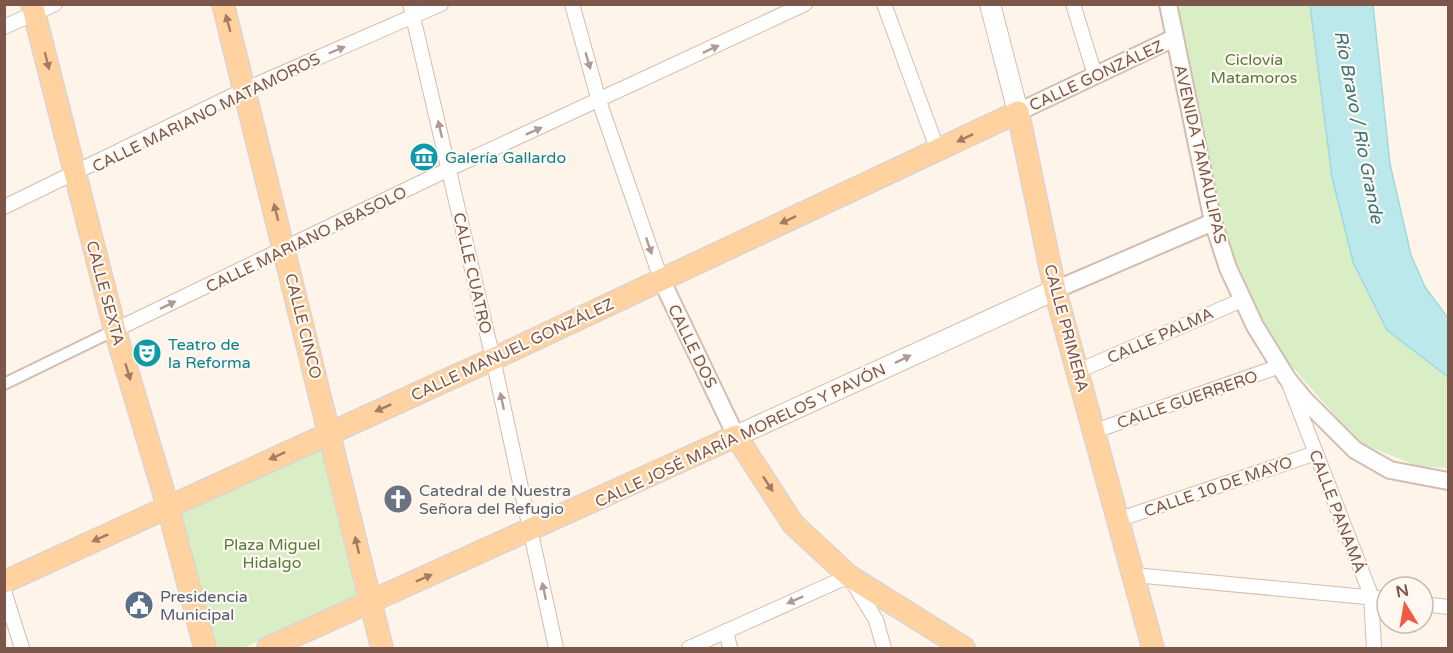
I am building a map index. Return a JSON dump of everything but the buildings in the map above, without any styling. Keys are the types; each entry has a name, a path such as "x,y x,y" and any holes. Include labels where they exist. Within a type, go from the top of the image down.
{"main road":[{"name":"CALLE CINCO","path":"223,4 246,89 382,648"},
{"name":"CALLE PRIMERA","path":"990,4 1018,112 1055,290 1120,519 1153,648"},
{"name":"CALLE SEXTA","path":"33,9 116,330 168,507 205,648"},
{"name":"CALLE MANUEL GONZÁLEZ","path":"4,582 493,359 1018,112"},
{"name":"CALLE JOSÉ MARÍA MORELOS Y PAVÓN","path":"268,648 1055,290"},
{"name":"CALLE DOS","path":"736,436 793,524 849,576"},
{"path":"849,576 964,648"}],"street":[{"path":"4,27 33,9 55,4"},
{"name":"CALLE MARIANO MATAMOROS","path":"4,207 412,11 441,4"},
{"name":"CALLE DOS","path":"572,4 599,101 661,279 736,436"},
{"name":"CALLE MARIANO ABASOLO","path":"4,384 449,169 805,4"},
{"path":"884,4 938,151"},
{"path":"1073,4 1095,75"},
{"name":"AVENIDA TAMAULIPAS","path":"1168,4 1213,222 1242,300 1284,372 1318,415 1355,450 1390,470 1449,481"},
{"name":"CALLE CUATRO","path":"412,11 493,359 556,648"},
{"name":"CALLE GONZÁLEZ","path":"1018,112 1174,38"},
{"name":"CALLE JOSÉ MARÍA MORELOS Y PAVÓN","path":"1055,290 1213,222"},
{"name":"CALLE PALMA","path":"1078,371 1242,300"},
{"name":"CALLE GUERRERO","path":"1095,431 1284,372"},
{"name":"CALLE PANAMÁ","path":"1284,372 1371,595 1374,648"},
{"name":"CALLE 10 DE MAYO","path":"1120,519 1316,453"},
{"path":"1134,575 1375,596"},
{"path":"689,648 849,576"},
{"name":"CALLE DOS","path":"849,576 876,620 884,648"},
{"path":"4,591 22,648"},
{"path":"726,632 730,648"}],"green space":[{"name":"Ciclovía Matamoros","path":"1178,5 1310,5 1332,177 1353,262 1387,330 1448,377 1448,468 1417,466 1358,442 1288,362 1249,298 1220,219"},
{"name":"Plaza Miguel Hidalgo","path":"322,447 361,595 244,648 216,648 181,513"}],"water":[{"name":"Río Bravo / Rio Grande","path":"1310,5 1373,5 1390,164 1411,255 1425,287 1448,318 1448,377 1387,330 1353,262 1332,177"}],"place":[{"name":"Galería Gallardo","path":"424,157"},
{"name":"Teatro de la Reforma","path":"147,353"},
{"name":"Catedral de Nuestra Señora del Refugio","path":"398,499"},
{"name":"Presidencia Municipal","path":"139,605"}]}
